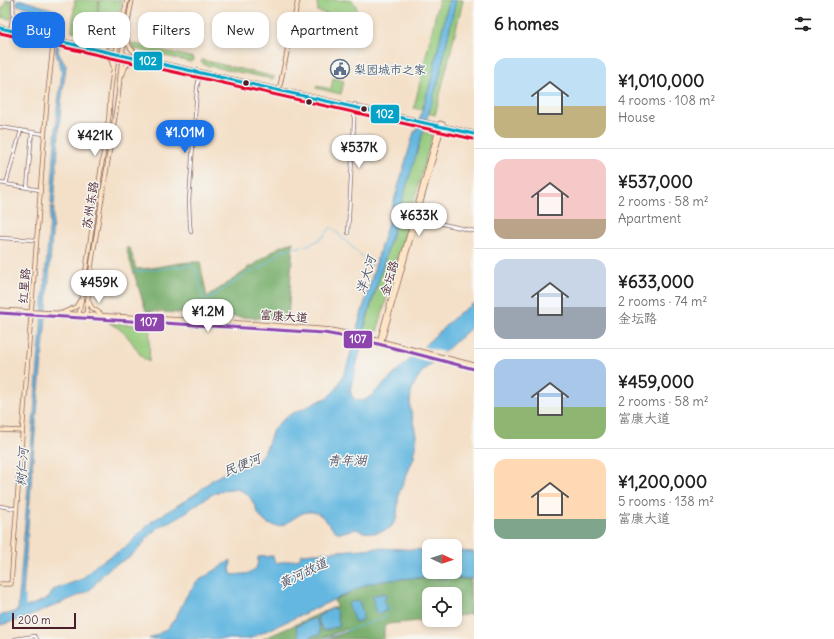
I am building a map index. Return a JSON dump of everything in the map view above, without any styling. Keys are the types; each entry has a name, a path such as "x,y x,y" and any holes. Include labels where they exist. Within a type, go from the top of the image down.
{"highway":[{"path":"0,24 12,27"},
{"path":"0,28 12,30"},
{"path":"65,41 279,91"},
{"path":"139,57 279,91 474,131"},
{"path":"441,125 474,134"}],"street":[{"path":"13,0 13,12"},
{"path":"114,69 111,60 101,49 110,45 118,37 127,0"},
{"name":"苏州东路","path":"124,12 127,0"},
{"path":"115,112 121,94 123,72 125,67 139,57 132,50 127,40 132,0"},
{"name":"苏州东路","path":"130,12 132,0"},
{"path":"279,91 298,0"},
{"name":"红星路","path":"0,584 11,584 45,134 53,48"},
{"name":"苏州东路","path":"86,316 92,261 118,97 120,48"},
{"name":"苏州东路","path":"79,316 109,116 114,69 122,48"},
{"path":"191,232 190,197 197,88 200,72"},
{"path":"348,233 355,106"},
{"name":"金坛路","path":"380,343 441,125"},
{"path":"0,127 45,134"},
{"path":"6,184 21,130"},
{"path":"27,188 32,132"},
{"path":"0,183 41,190"},
{"path":"415,217 474,231"},
{"path":"0,238 37,240"},
{"path":"59,313 76,307 80,302 83,293"},
{"path":"88,294 90,305 96,312 107,317"},
{"name":"富康大道","path":"0,310 233,325 324,333 380,343 437,358"},
{"name":"富康大道","path":"0,313 59,313 79,316"},
{"path":"437,358 474,365"},
{"path":"437,358 474,369"},
{"path":"0,430 22,431"},
{"path":"0,506 17,509"},
{"path":"15,639 35,636 37,639"}],"green space":[{"path":"6,0 11,0 12,18 10,19 0,17 2,16 2,8 5,6"},
{"path":"75,0 99,0 97,12 74,12"},
{"path":"100,0 122,0 119,12 98,12"},
{"path":"318,0 351,0 356,5 357,12 320,12 317,11"},
{"path":"439,0 449,0 430,84 422,110 414,108"},
{"path":"456,0 463,0 435,115 428,113 439,79"},
{"path":"130,43 138,45 138,48 151,48 194,58 191,62 135,49"},
{"path":"202,60 275,77 272,79 205,65 201,62"},
{"path":"333,78 344,81 341,94 316,88 317,86 331,89"},
{"path":"422,132 431,134 432,137 377,332 372,335 363,333"},
{"path":"293,242 288,320 146,311 126,248 130,248 136,269 200,262 207,297 247,270 248,267 251,267 279,247"},
{"path":"109,323 150,326 149,362 141,356 124,333"},
{"path":"411,578 470,579 471,614 462,615 462,587 422,587 422,621 388,624 384,627 384,639 327,639 347,632 346,629 319,639 263,639 337,606 334,600 368,584 384,580"}],"water":[{"path":"17,0 21,0 58,12 46,12 17,5"},
{"path":"449,0 456,0 439,79 363,331 357,329 414,132 416,131 430,84"},
{"path":"56,48 58,48 58,52 66,66 61,104 54,205 52,205 57,110 61,77 61,67 56,53"},
{"name":"青年湖","path":"51,207 54,207 47,306 34,444 22,609 49,598 53,590 82,579 96,565 126,547 151,522 197,493 212,480 229,470 247,466 257,461 266,449 273,430 279,423 289,415 328,397 337,388 346,369 354,342 362,344 350,390 352,396 356,400 363,401 370,397 458,314 474,303 474,325 422,372 415,382 411,392 410,406 416,435 416,446 413,454 415,455 399,493 396,520 391,527 376,533 364,532 355,529 340,533 332,528 320,515 312,512 301,514 282,525 271,525 261,518 250,497 246,493 240,490 223,490 208,497 180,516 157,529 130,556 108,569 87,592 23,619 0,625 0,615 9,614 18,610"},
{"name":"黄河故道","path":"376,548 422,550 422,578 381,581 368,584 249,639 149,639 170,625 195,583 231,560 230,570 232,575 254,571 258,563 258,557 273,556 275,563 299,559 301,554"},
{"path":"462,551 474,552 474,579 462,579"},
{"path":"385,593 386,597 384,600 387,610 377,615 372,596"},
{"path":"359,601 363,613 362,620 355,623 348,604"},
{"path":"333,608 336,610 340,626 323,631 318,620 318,616"},
{"path":"315,618 319,625 320,635 312,636 309,639 300,639 296,626"}],"pier":[{"path":"421,346 444,352 434,363 411,357"}],"waterway":[{"name":"洋大河","path":"135,272 191,265 194,267 198,276 201,292 205,301 248,273 263,267 283,250 305,246 317,241 324,236 331,227 370,264 376,267"},
{"name":"树仁河","path":"23,597 24,612"},
{"path":"323,639 383,618 389,612 391,599"}],"transit line":[{"name":"102","path":"0,28 474,134"},
{"name":"108","path":"0,33 473,139"},
{"name":"107","path":"0,313 324,333 363,340 474,369"}],"place":[{"name":"梨园城市之家","path":"340,69"}],"water label":[{"name":"民便河","path":"242,465"}]}
